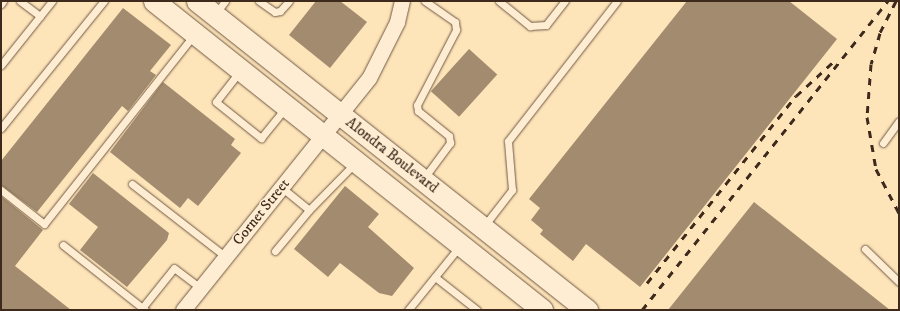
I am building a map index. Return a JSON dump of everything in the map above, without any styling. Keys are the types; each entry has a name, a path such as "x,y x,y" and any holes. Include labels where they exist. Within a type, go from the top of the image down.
{"main road":[{"name":"Alondra Boulevard","path":"154,1 542,310"},
{"name":"Alondra Boulevard","path":"198,1 220,8 340,114 587,310"}],"street":[{"name":"Cornet Street","path":"184,310 340,114 382,56 402,1"}],"lane":[{"path":"20,1 40,16"},
{"path":"1,65 52,1"},
{"path":"1,128 104,1"},
{"path":"259,1 275,12 280,11 289,1"},
{"path":"423,180 450,143 449,136 418,111 417,105 456,30 455,22 425,1"},
{"path":"499,1 530,26 546,25 565,1"},
{"path":"483,227 512,190 508,141 617,1"},
{"path":"1,190 44,224 195,34"},
{"path":"241,70 216,102 261,138 286,107"},
{"path":"883,143 899,121"},
{"path":"276,251 309,210 356,162"},
{"path":"132,184 226,256"},
{"path":"281,187 309,210"},
{"path":"63,245 144,309 174,268 200,288"},
{"path":"408,310 461,245"},
{"path":"865,249 899,282"},
{"path":"435,277 477,310"}],"building":[{"path":"316,1 340,1 367,22 330,68 289,35"},
{"path":"687,1 789,1 837,39 640,287 586,244 573,261 540,234 543,230 531,220 540,208 529,199"},
{"path":"123,8 171,45 150,71 156,75 128,111 122,106 37,212 1,185 1,161"},
{"path":"469,49 497,74 459,117 431,91"},
{"path":"163,82 235,139 231,145 241,153 198,206 188,198 180,208 110,152"},
{"path":"93,173 169,233 167,240 127,287 80,250 98,227 69,204"},
{"path":"345,186 379,214 368,227 414,268 392,296 379,293 340,263 328,277 294,249"},
{"path":"1,196 43,230 15,266 71,310 1,310"},
{"path":"754,202 890,310 668,310"}],"railway":[{"path":"642,310 888,1"},
{"path":"896,1 880,33 871,64 867,117 876,169 899,213"},
{"path":"647,283 796,96 834,61"}]}
